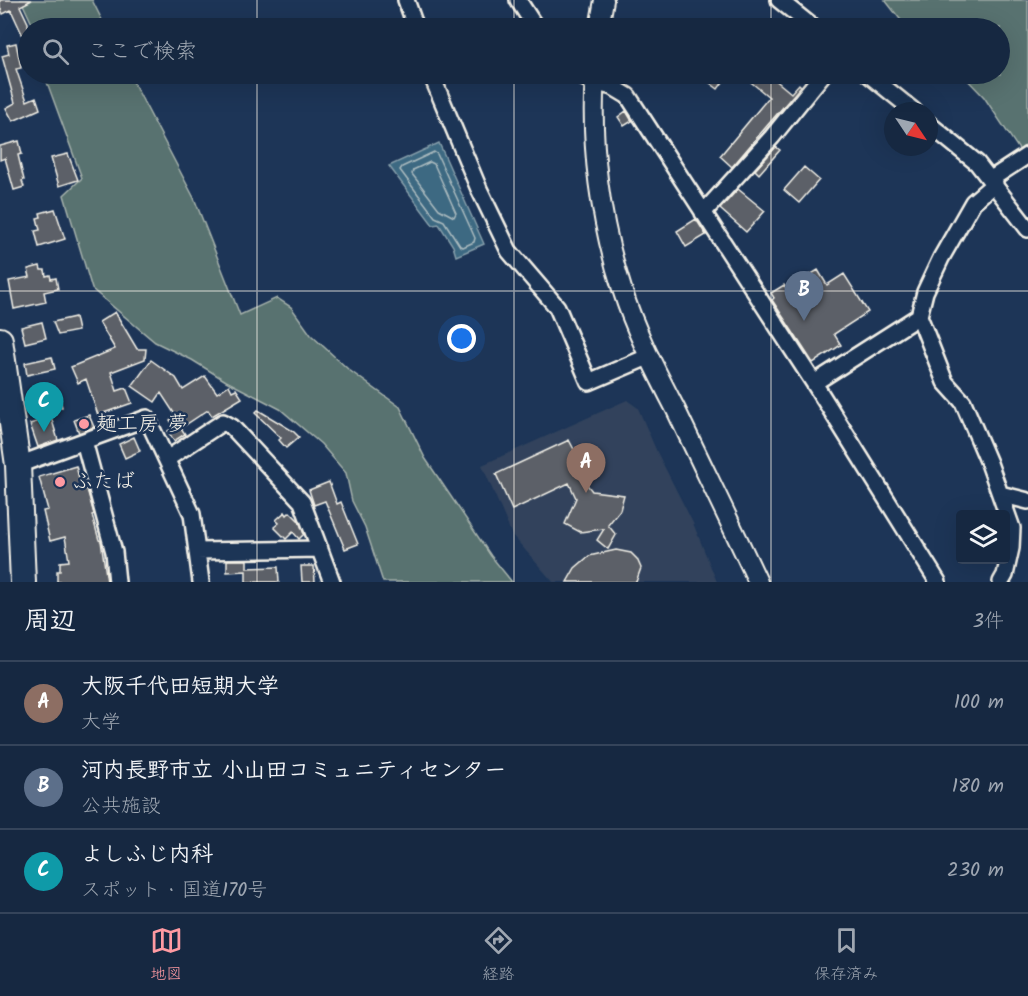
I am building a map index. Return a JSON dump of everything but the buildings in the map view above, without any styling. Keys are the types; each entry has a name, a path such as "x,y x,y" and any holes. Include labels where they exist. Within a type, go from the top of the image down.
{"highway":[{"path":"0,340 18,465 23,582"}],"street":[{"path":"406,0 412,18"},
{"path":"518,0 530,18"},
{"path":"601,18 604,0"},
{"path":"779,0 802,18"},
{"path":"435,84 479,189 509,251 556,307 589,382 650,356"},
{"path":"595,84 594,137 609,241 622,290 650,356 758,582"},
{"path":"607,84 628,96 938,582"},
{"path":"703,213 815,84"},
{"path":"880,84 903,102"},
{"path":"938,131 977,163 1028,229"},
{"path":"1001,582 1005,576 1011,548 1012,528 989,463 963,402 945,382 919,316 926,292 973,202 993,181 1028,155"},
{"path":"813,383 919,316"},
{"path":"18,465 147,418 192,514 201,582"},
{"path":"167,459 223,422 232,428 302,502 332,582"},
{"path":"84,441 114,552 117,582"},
{"path":"1000,494 1028,501"},
{"path":"197,551 320,549"}],"shaded area":[{"path":"627,400 638,408 657,452 693,523 717,582 553,582 512,535 482,465"}],"green space":[{"path":"21,0 92,0 101,18 29,18"},
{"path":"885,0 1028,0 1028,163 984,97 972,84 1010,84 1010,18 899,18"},
{"path":"48,84 134,84 194,198 240,315 277,298 291,307 311,335 349,370 400,407 425,458 491,556 512,582 383,582 365,527 352,501 346,473 321,444 280,409 155,342 92,289 64,195 82,178"}],"water":[{"path":"439,143 484,244 456,256 453,246 439,224 433,225 389,166"}],"place":[{"name":"河内長野市立 小山田コミュニティセンター","path":"804,321"},
{"name":"麺工房 夢","path":"84,424"},
{"name":"よしふじ内科","path":"44,432"},
{"name":"ふたば","path":"60,482"},
{"name":"大阪千代田短期大学","path":"586,493"}]}
